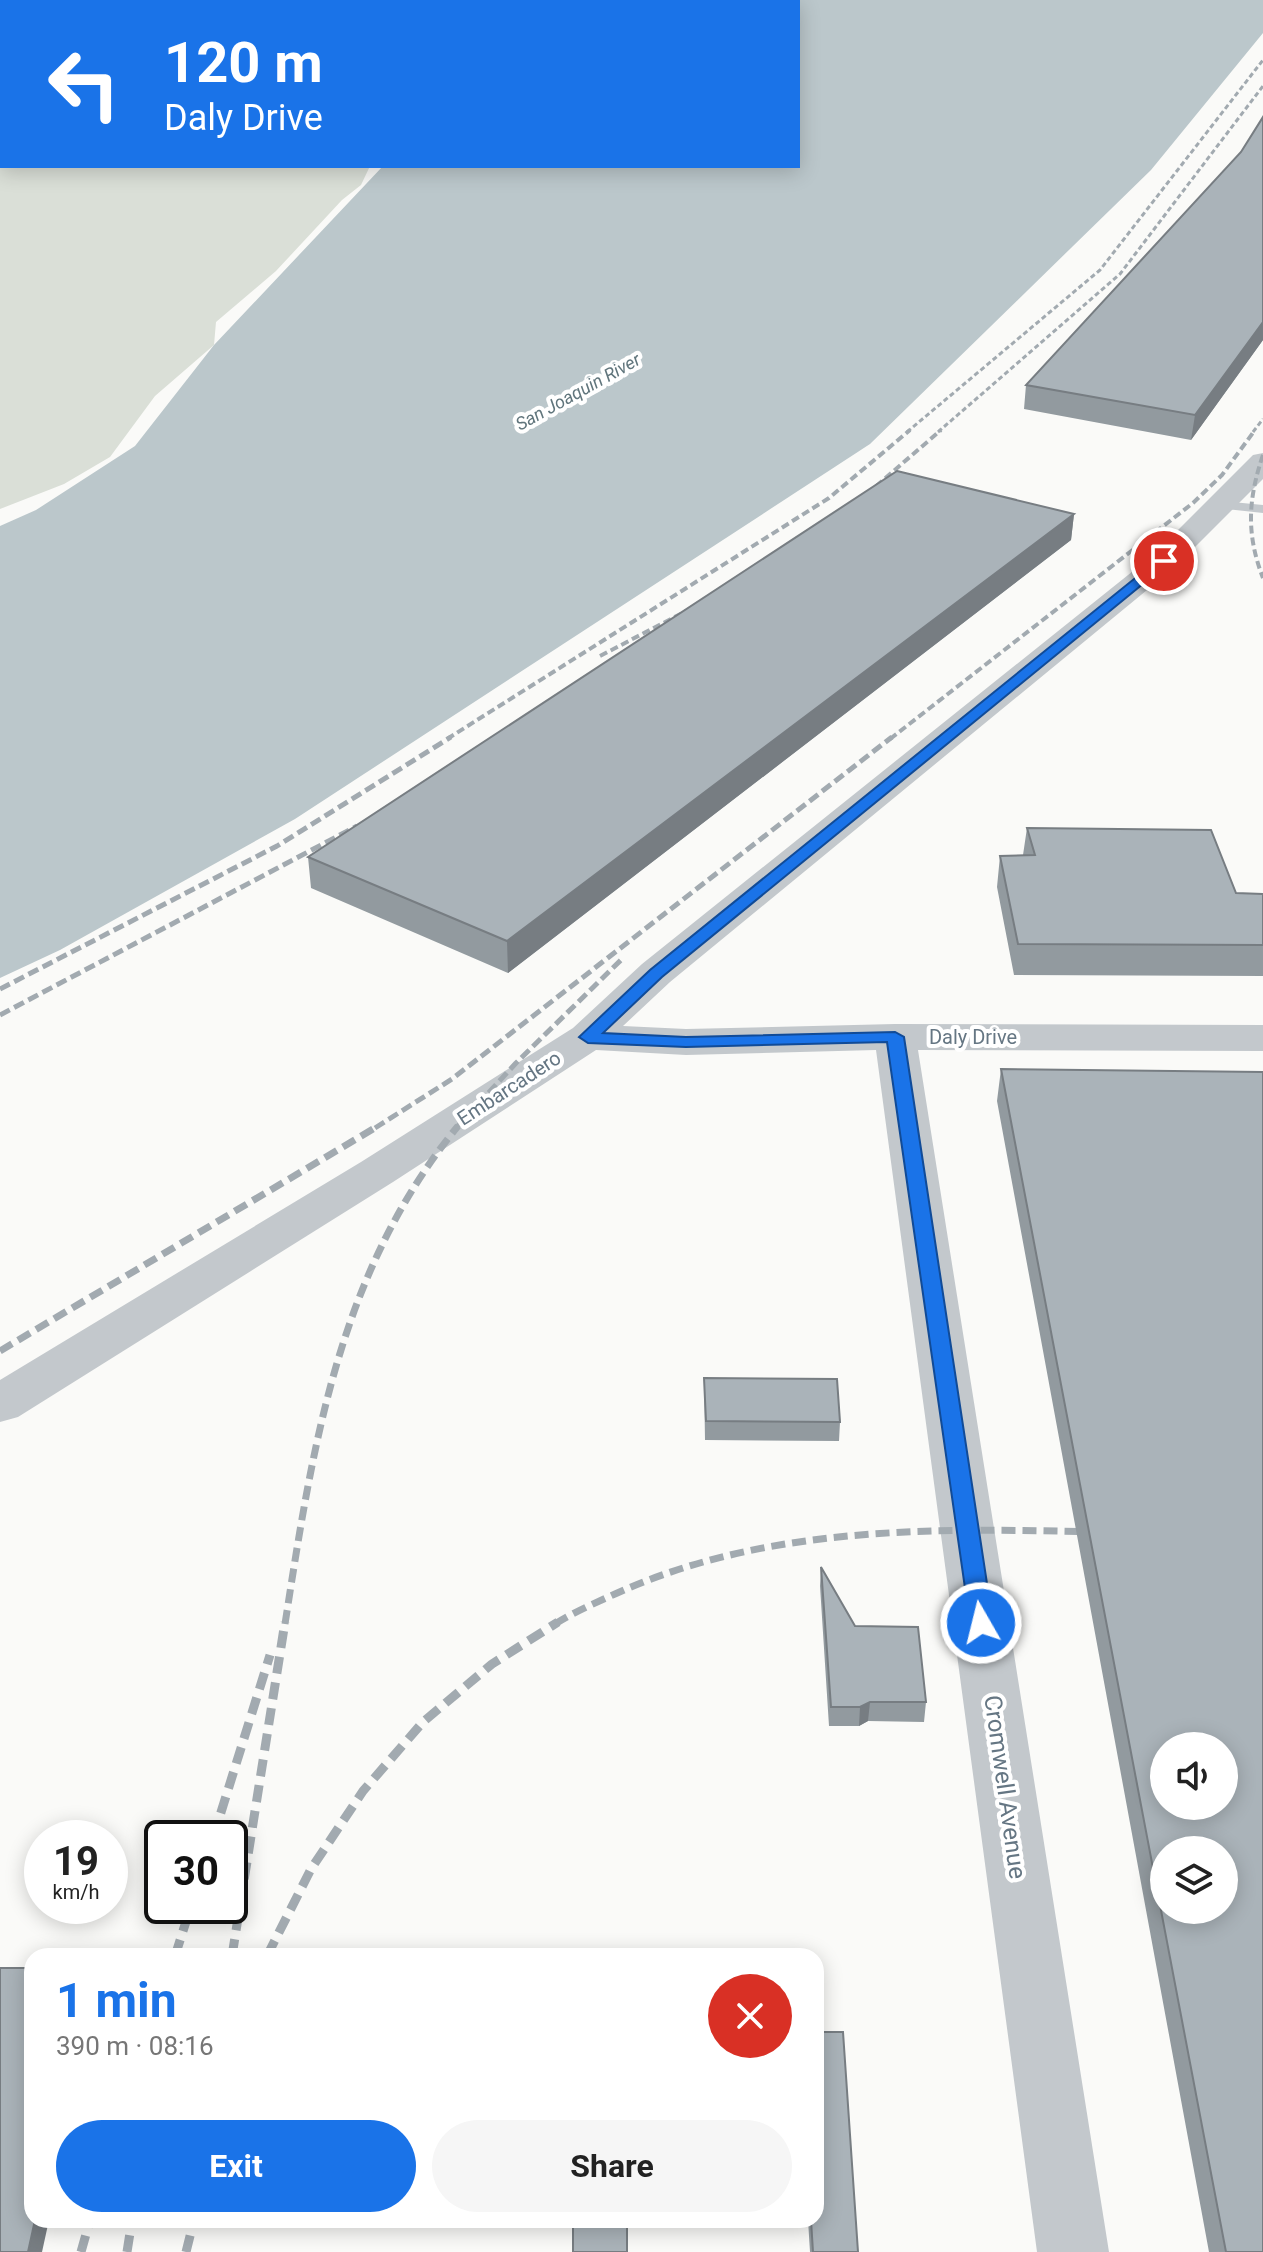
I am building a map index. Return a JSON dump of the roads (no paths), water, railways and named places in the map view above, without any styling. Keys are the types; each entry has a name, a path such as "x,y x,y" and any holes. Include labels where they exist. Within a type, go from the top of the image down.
{"street":[{"name":"Embarcadero","path":"0,1404 364,1181 588,1037 656,973 1164,561 1187,533 1222,505 1263,461"},
{"name":"Daly Drive","path":"588,1037 686,1042 895,1037 1263,1038"},
{"name":"Cromwell Avenue","path":"895,1037 1073,2252"}],"lane":[{"path":"1222,505 1263,509"}],"water":[{"name":"San Joaquin River","path":"800,0 1263,0 1263,33 1151,170 870,444 295,819 60,950 0,978 0,526 36,510 135,446 214,345 381,168 800,168"}],"railway":[{"path":"907,432 1100,270 1263,60"},
{"path":"938,432 1120,274 1263,86"},
{"path":"1253,432 1263,419"},
{"path":"447,739 829,498 910,430"},
{"path":"867,494 941,430"},
{"path":"890,739 1193,503 1222,475 1255,430"},
{"path":"1263,455 1254,487 1251,516 1254,546 1263,578"},
{"path":"600,656 692,608"},
{"path":"0,989 277,846 451,737"},
{"path":"375,1128 452,1079 892,737"},
{"path":"0,1015 357,826"},
{"path":"456,1128 516,1063 624,957"},
{"path":"0,1351 378,1126"},
{"path":"285,1624 321,1426 337,1362 358,1300 385,1240 418,1182 458,1126"},
{"path":"555,1624 615,1594 673,1571 792,1543 914,1532 1099,1532"},
{"path":"233,1948 285,1622"},
{"path":"271,1948 311,1869 363,1791 423,1722 492,1664 558,1622"},
{"path":"219,1820 270,1655"},
{"path":"178,1948 185,1924"},
{"path":"81,2252 88,2228"},
{"path":"127,2252 131,2228"},
{"path":"186,2252 192,2228"}]}
